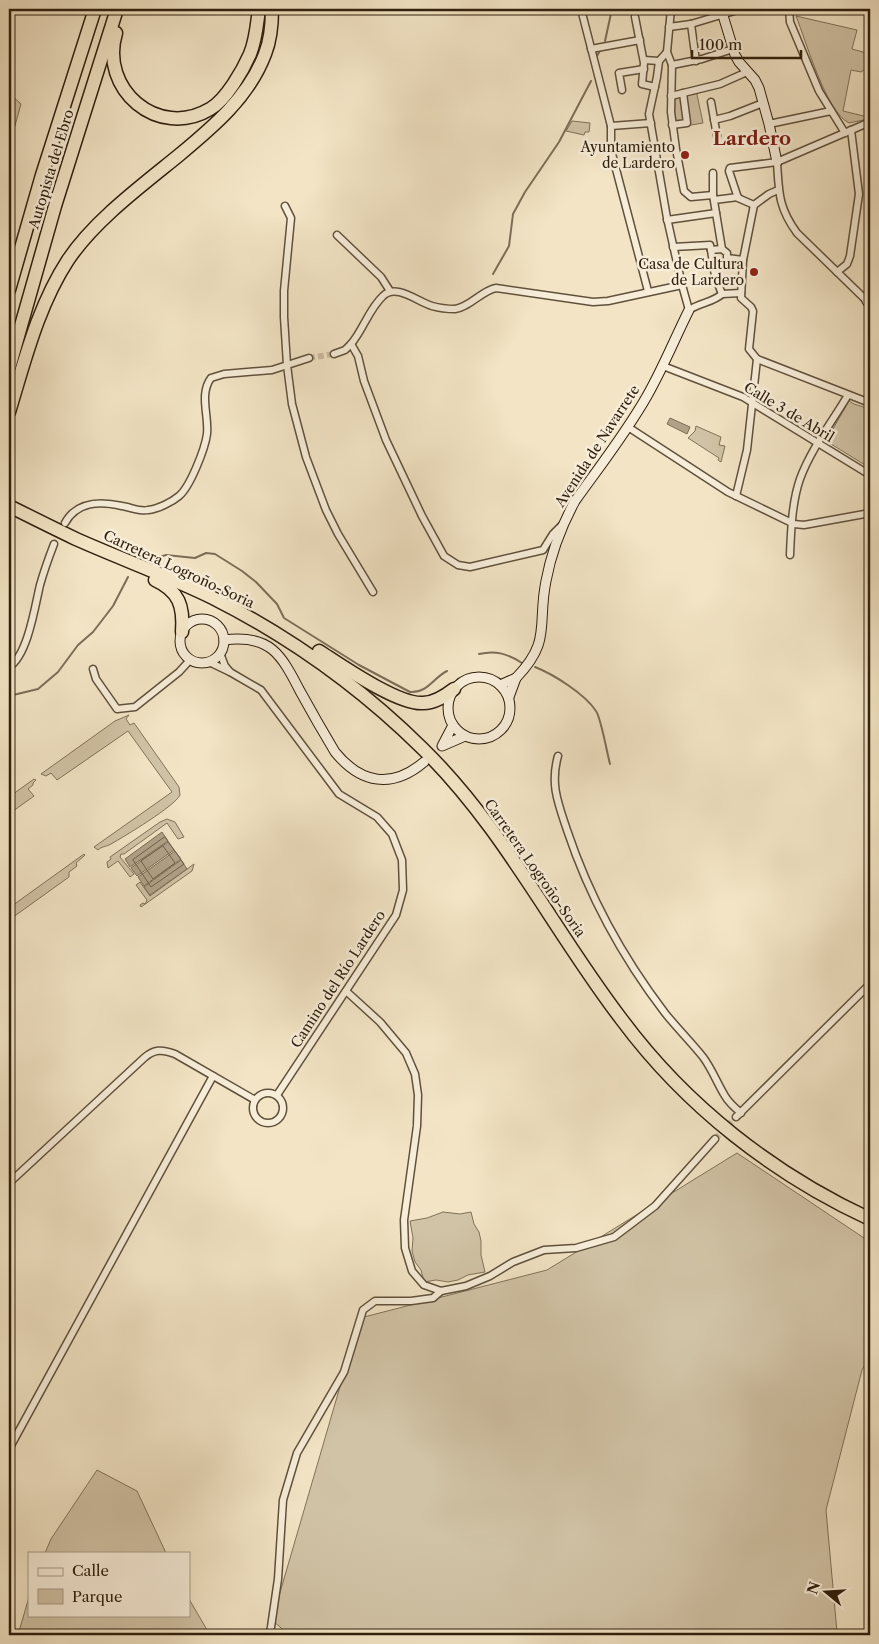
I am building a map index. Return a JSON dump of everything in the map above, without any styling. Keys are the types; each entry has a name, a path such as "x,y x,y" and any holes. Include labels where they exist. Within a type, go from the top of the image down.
{"highway":[{"path":"9,276 26,206 88,9"},
{"name":"Autopista del Ebro","path":"9,290 42,175 95,9"},
{"name":"Autopista del Ebro","path":"9,368 55,206 117,9"},
{"path":"124,9 114,39 114,65 118,77 129,97 142,108 156,116 172,119 189,118 211,109 226,95 250,53 259,9"},
{"path":"9,412 30,341 46,301 69,260 101,222 199,138 234,105 253,80 266,53 271,30 272,9"},
{"name":"Carretera Logroño-Soria","path":"9,506 76,539 212,598 270,629 315,658 360,692 406,732 463,792 498,836 622,1022 676,1083 719,1123 766,1160 820,1194 870,1219"},
{"path":"76,539 99,555 160,582 172,590 182,610 182,632"},
{"path":"212,598 242,607 266,619 347,670 404,700 423,704 435,701 454,689"}],"street":[{"path":"581,9 611,126 613,157 648,292"},
{"path":"671,9 667,52 672,65 672,125 677,157 686,193 692,197 738,197"},
{"path":"670,27 691,24 722,12 740,9"},
{"path":"790,9 790,22 819,92 831,111 848,131 859,194 850,256 847,264 837,272"},
{"path":"722,12 739,62 757,84 769,124 783,212 797,233 869,301"},
{"path":"635,17 644,60 642,84 655,88"},
{"path":"691,24 696,61"},
{"path":"591,49 640,40"},
{"path":"672,65 696,61 733,49"},
{"path":"667,52 658,61 655,88 650,106 650,123 667,220 689,310 722,294 741,290"},
{"path":"644,60 658,61"},
{"path":"622,90 619,73 644,69"},
{"path":"671,96 720,84 747,72"},
{"path":"672,125 687,123 683,93"},
{"path":"712,102 717,136"},
{"path":"714,120 763,104"},
{"path":"769,124 831,111"},
{"path":"754,205 742,201 738,197 729,169 776,162 870,122"},
{"path":"611,126 650,123"},
{"path":"713,173 714,198 722,249 727,253 727,258 743,260"},
{"path":"778,190 768,194 754,205 743,260 741,298 753,311 749,349 757,359 870,403"},
{"path":"284,206 291,218 284,291 287,365 292,404 306,456 316,484 338,534 373,592"},
{"path":"667,220 716,213"},
{"path":"337,235 381,277 390,291"},
{"path":"674,247 710,245 716,276 722,294"},
{"path":"711,250 722,249"},
{"path":"334,354 345,350 352,344 379,300 390,291 400,292 434,307 448,309 464,306 486,291 496,288 593,302 608,301 682,285"},
{"name":"Avenida de Navarrete","path":"516,678 529,665 539,646 542,635 546,581 565,523 576,501 628,427 663,366 689,310"},
{"path":"352,344 386,440 422,516 444,556 458,565 470,567 544,550 553,534 565,523"},
{"path":"65,522 82,505 110,504 148,510 177,498 183,493 189,483 204,446 207,434 206,390 211,378 224,374 272,370 309,358"},
{"path":"736,496 747,450 757,359"},
{"name":"Calle 3 de Abril","path":"663,366 753,403 870,475"},
{"path":"790,555 791,523 800,478 848,395"},
{"path":"628,427 736,496 791,523 804,525 870,513"},
{"path":"9,668 21,653 30,628 44,571 54,544"},
{"path":"206,620 214,623 220,629 224,640 220,653 208,662 201,663 190,660 184,655 180,639 187,625 194,621 206,620"},
{"path":"224,640 241,639 256,641 266,645 282,658 335,752 345,764 358,774 386,780 402,776 424,762"},
{"path":"220,653 230,672"},
{"path":"93,669 96,679 117,709 135,707 179,672 190,660"},
{"name":"Camino del Río Lardero","path":"208,662 261,690 340,794 377,817 392,834 402,860 403,890 396,915 276,1095"},
{"path":"509,697 500,685 488,678 476,676 464,680 454,689 449,698 448,709 453,725 465,736 476,739 487,738 501,730 510,715 509,697 516,678"},
{"path":"500,685 516,678"},
{"path":"453,725 440,749 465,736"},
{"path":"558,756 554,773 555,793 578,860 600,910 614,937 648,989 666,1014 703,1058 738,1115 870,984"},
{"path":"346,991 380,1022 406,1053 415,1074 418,1095 404,1220 405,1248 412,1271 424,1285 441,1291"},
{"path":"9,1183 149,1054 166,1050 255,1100"},
{"path":"9,1449 213,1076"},
{"path":"267,1093 276,1095 280,1099 283,1110 278,1119 268,1123 263,1122 255,1115 253,1110 255,1100 258,1096 267,1093"},
{"path":"269,1635 272,1627 278,1579 283,1500 297,1453 344,1372 363,1310 375,1301 411,1301 433,1298 441,1291 466,1286 490,1276 513,1262 544,1250 576,1248 614,1236 655,1206 715,1140"}],"green space":[{"path":"796,16 857,30 852,49 870,54 870,73 864,70 861,72 851,70 843,111 868,117 870,107 870,118 849,123 832,105 818,75"},
{"path":"696,90 703,123 673,128 671,96"},
{"path":"9,93 21,104 9,147"},
{"path":"572,121 590,123 589,132 585,132 584,135 566,131"},
{"path":"849,401 870,409 870,468 826,441"},
{"path":"696,426 721,437 719,445 725,446 721,462 718,460 719,458 688,438 695,431"},
{"path":"129,715 126,719 130,725 134,723 179,787 180,795 149,821 98,850 94,847 172,792 128,731 57,780 51,773 46,776 41,774 115,721"},
{"path":"34,779 36,780 28,789 34,796 9,814 9,797"},
{"path":"167,819 175,822 184,837 178,839 167,823 124,854 121,854 120,857 134,874 130,877 118,861 108,868 107,862 111,859 110,857"},
{"path":"84,854 76,863 77,866 69,872 69,877 9,920 9,908"},
{"path":"194,864 192,871 141,907 140,905 145,904 147,900 136,885 140,882 150,896"},
{"path":"737,1153 870,1242 870,1355 862,1370 826,1510 837,1632 835,1635 289,1635 272,1620 360,1318 547,1270"},
{"path":"443,1212 460,1214 471,1212 474,1224 479,1232 485,1272 468,1275 448,1282 436,1280 424,1282 421,1270 415,1262 412,1251 413,1238 410,1221 427,1218"},
{"path":"97,1470 137,1491 166,1552 45,1552 51,1539"},
{"path":"28,1600 28,1616 190,1616 190,1601 210,1635 18,1635"}],"water":[{"path":"670,418 690,427 687,434 667,424"},
{"path":"162,832 168,841 130,867 125,859"},
{"path":"168,842 174,850 137,876 131,868"},
{"path":"175,851 181,859 144,886 138,877"},
{"path":"181,860 187,869 150,895 144,887"}],"waterway":[{"path":"605,41 612,9"},
{"path":"597,56 601,49"},
{"path":"493,274 509,246 513,214 525,192 559,142 591,81"},
{"path":"152,559 166,555 195,558 206,553 215,554 256,582 277,604 284,618 359,665 410,692 426,688 447,671"},
{"path":"9,696 38,689 58,672 78,645 93,632 113,606 128,577"},
{"path":"479,654 491,652 502,654 522,663"},
{"path":"535,667 551,674 568,685 596,711 610,764"}],"tunnel":[{"path":"309,358 334,354"},
{"path":"715,1139 736,1117"}],"place":[{"name":"Ayuntamiento de Lardero","path":"685,155"},
{"name":"Casa de Cultura de Lardero","path":"754,272"}],"district":[{"name":"Lardero","path":"752,138"}]}
